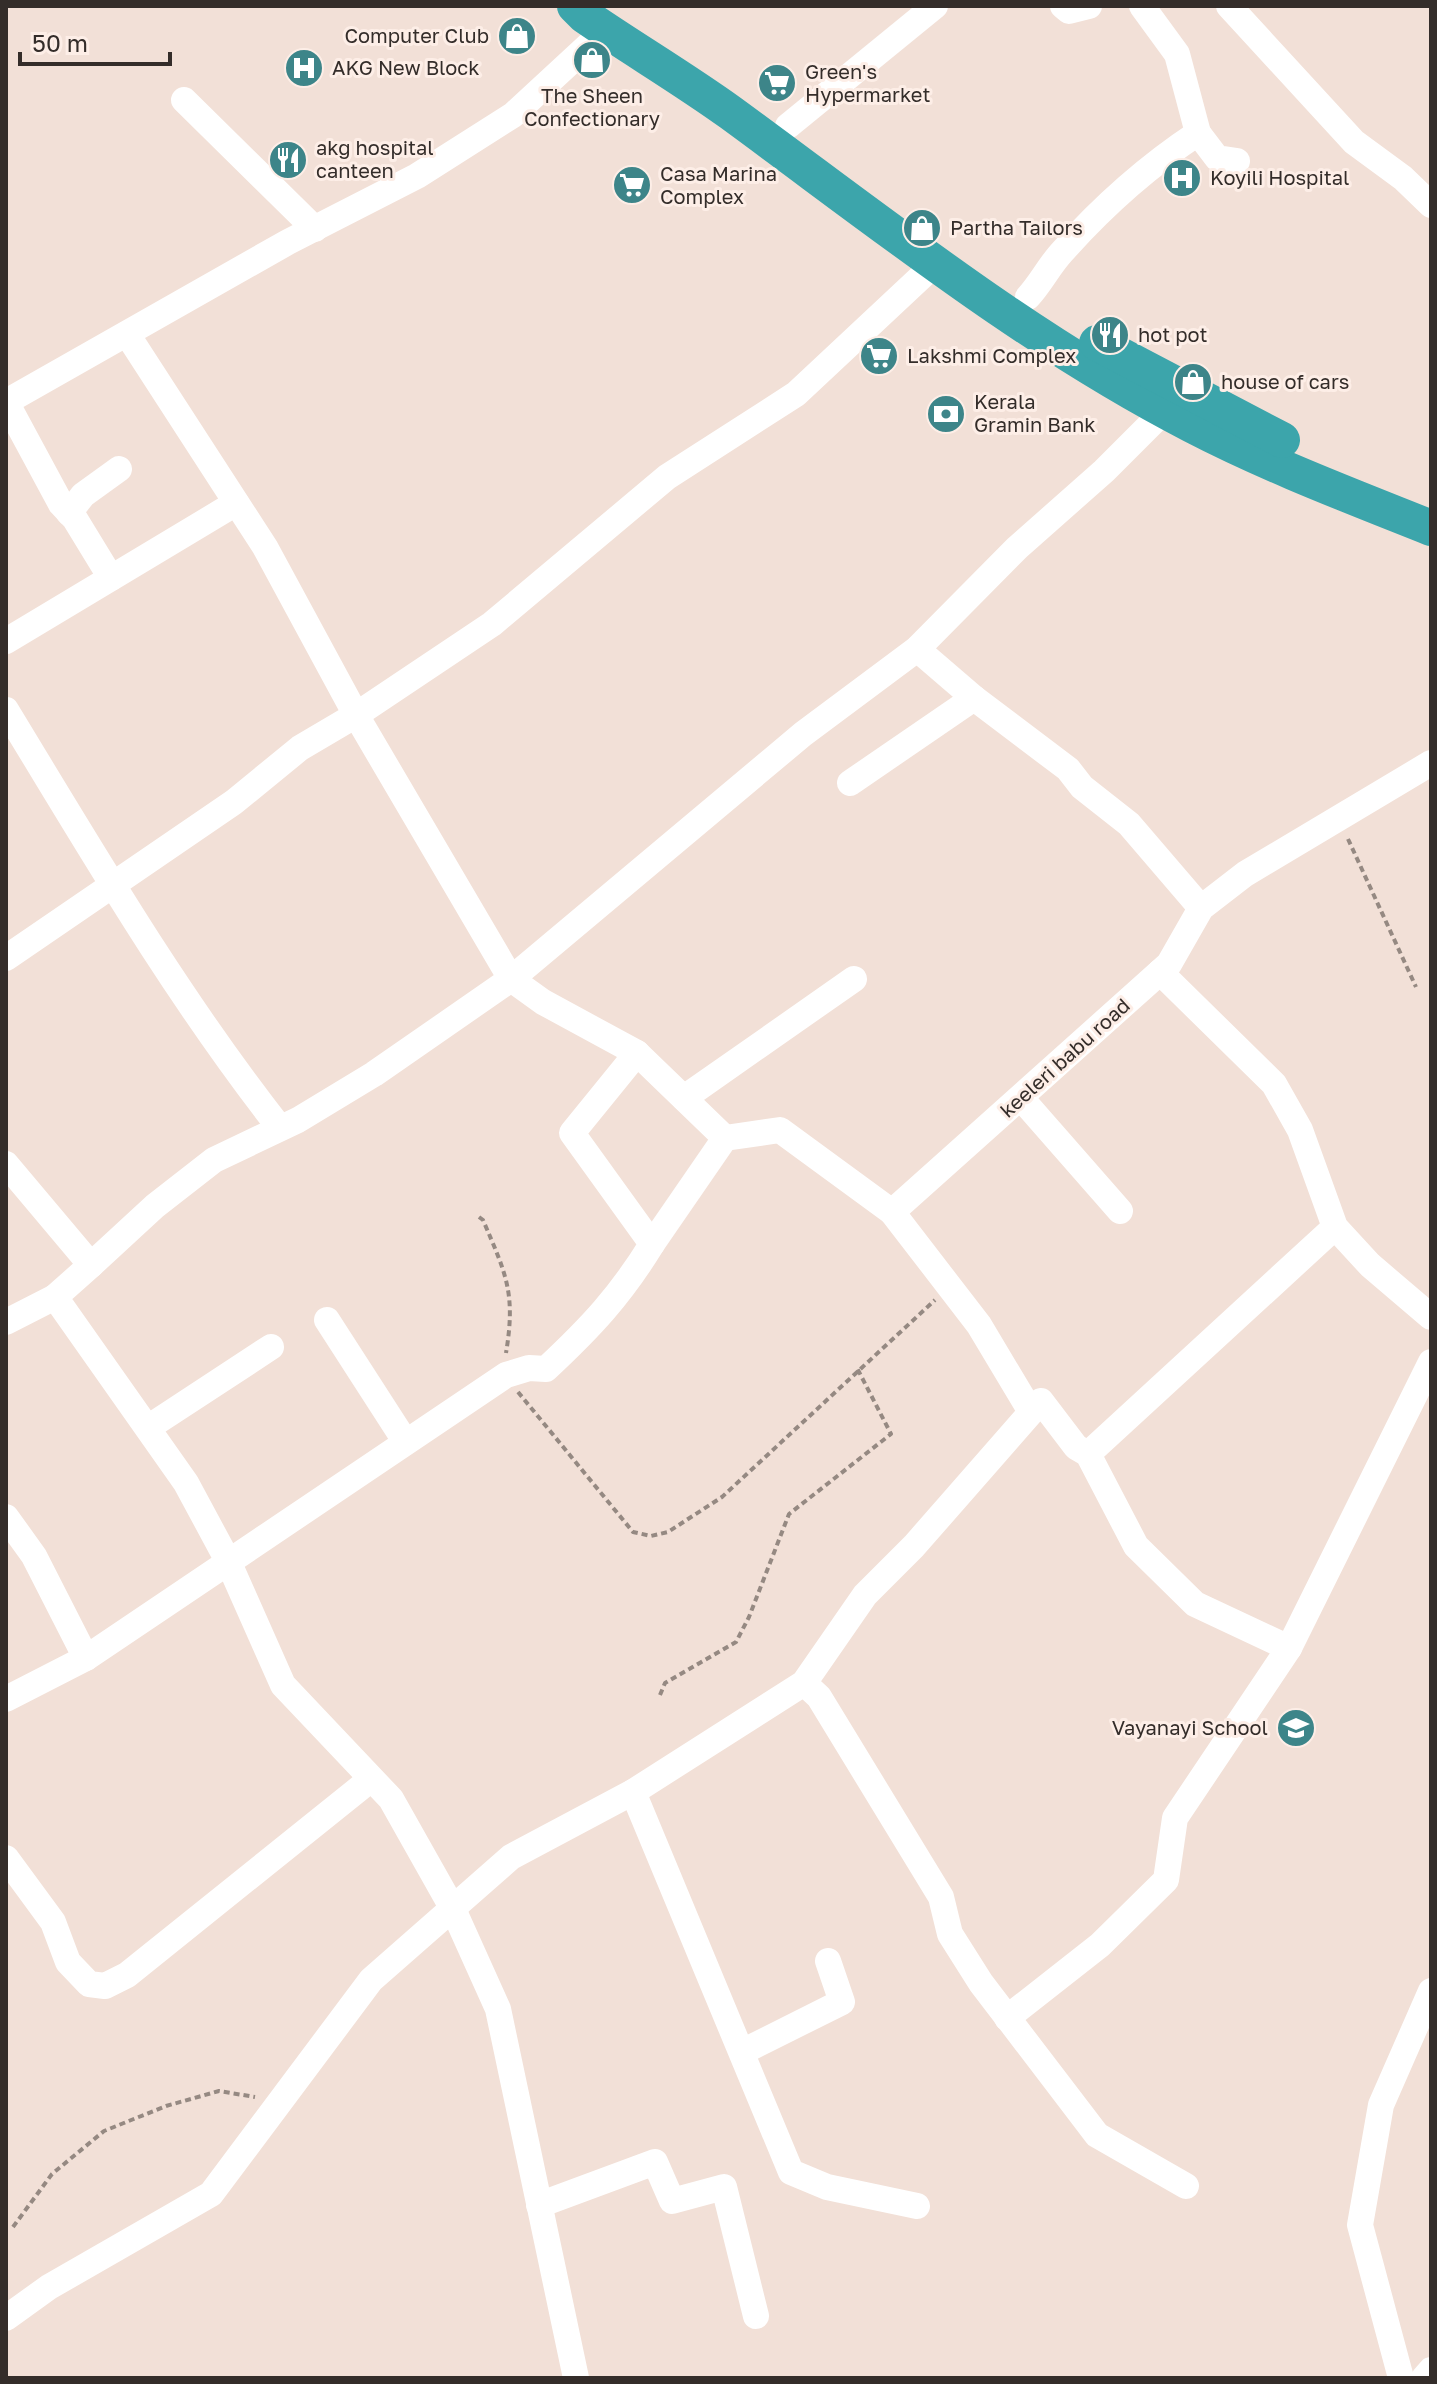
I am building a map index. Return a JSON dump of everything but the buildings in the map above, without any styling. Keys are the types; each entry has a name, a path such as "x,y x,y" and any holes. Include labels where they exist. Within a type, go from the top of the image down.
{"highway":[{"path":"591,15 788,126 945,246 1110,352 1247,424 1344,469 1431,503"},
{"path":"591,15 936,263 1088,365 1165,410 1283,467 1431,528"}],"street":[{"path":"788,126 935,6"},
{"path":"1063,6 1069,11 1089,6"},
{"path":"1142,6 1177,54 1198,133 1217,158 1237,161"},
{"path":"1229,6 1354,142 1403,178 1431,205"},
{"path":"111,578 61,504 6,402 315,229 417,176 513,115 591,15"},
{"path":"184,100 315,229"},
{"path":"1028,297 1059,255 1108,204 1162,157 1198,133"},
{"path":"6,958 234,802 300,748 356,715 492,624 667,477 796,394 936,263"},
{"path":"127,334 265,547 356,715 511,979 543,1002 637,1053 725,1138"},
{"path":"6,1322 55,1297 155,1206 214,1160 280,1128 374,1074 511,979 803,734 917,649 1017,548 1104,471 1165,410"},
{"path":"69,513 83,495 119,469"},
{"path":"6,641 236,503"},
{"path":"917,649 974,698 1068,769 1082,787 1129,824 1201,908"},
{"path":"850,783 974,698"},
{"path":"6,710 112,885 224,1056 280,1128"},
{"name":"keeleri babu road","path":"892,1212 1169,964 1201,908 1245,874 1431,763"},
{"path":"1160,972 1274,1084 1300,1130 1335,1227 1370,1265 1431,1317"},
{"path":"684,1098 854,979"},
{"path":"637,1053 572,1133 652,1244"},
{"path":"1021,1098 1120,1211"},
{"path":"6,1699 86,1658 506,1375 529,1368 546,1369 620,1295 725,1138 780,1130 892,1212 979,1325 1031,1412"},
{"path":"6,1164 91,1265"},
{"path":"1088,1454 1335,1227"},
{"path":"55,1297 186,1483 228,1561 283,1685 391,1799 453,1909 498,2009 576,2378"},
{"path":"327,1320 405,1441"},
{"path":"149,1427 271,1347"},
{"path":"1007,2018 1100,1945 1166,1880 1175,1818 1289,1648 1431,1362"},
{"path":"6,2318 49,2287 211,2194 371,1980 511,1857 633,1792 804,1683 865,1595 914,1546 1041,1401 1076,1447 1088,1454 1136,1546 1195,1604 1289,1648"},
{"path":"6,1517 34,1556 86,1658"},
{"path":"804,1683 819,1697 941,1897 950,1934 1007,2018 1097,2135 1186,2186"},
{"path":"6,1858 53,1922 68,1962 89,1984 105,1986 127,1975 371,1779"},
{"path":"633,1792 791,2172 827,2187 917,2206"},
{"path":"742,2052 842,2002 828,1961"},
{"path":"1401,2378 1360,2225 1381,2105 1431,1991"},
{"path":"539,2205 655,2162 672,2201 724,2187 756,2316"},
{"path":"1424,2378 1431,2370"}],"path":[{"path":"1339,818 1416,987"},
{"path":"479,1217 509,1282 512,1316 503,1373 633,1532 651,1536 668,1532 722,1497 857,1368 948,1288"},
{"path":"660,1695 665,1683 736,1642 749,1617 789,1514 891,1434 857,1368"},
{"path":"13,2227 52,2174 104,2131 166,2106 219,2091 281,2101"}],"place":[{"name":"Computer Club","path":"517,36"},
{"name":"The Sheen Confectionary","path":"592,60"},
{"name":"AKG New Block","path":"304,68"},
{"name":"Green's Hypermarket","path":"777,83"},
{"name":"akg hospital canteen","path":"288,160"},
{"name":"Koyili Hospital","path":"1182,178"},
{"name":"Casa Marina Complex","path":"632,185"},
{"name":"Partha Tailors","path":"922,228"},
{"name":"hot pot","path":"1110,335"},
{"name":"Lakshmi Complex","path":"879,356"},
{"name":"house of cars","path":"1193,382"},
{"name":"Kerala Gramin Bank","path":"946,414"},
{"name":"Vayanayi School","path":"1296,1728"}]}
